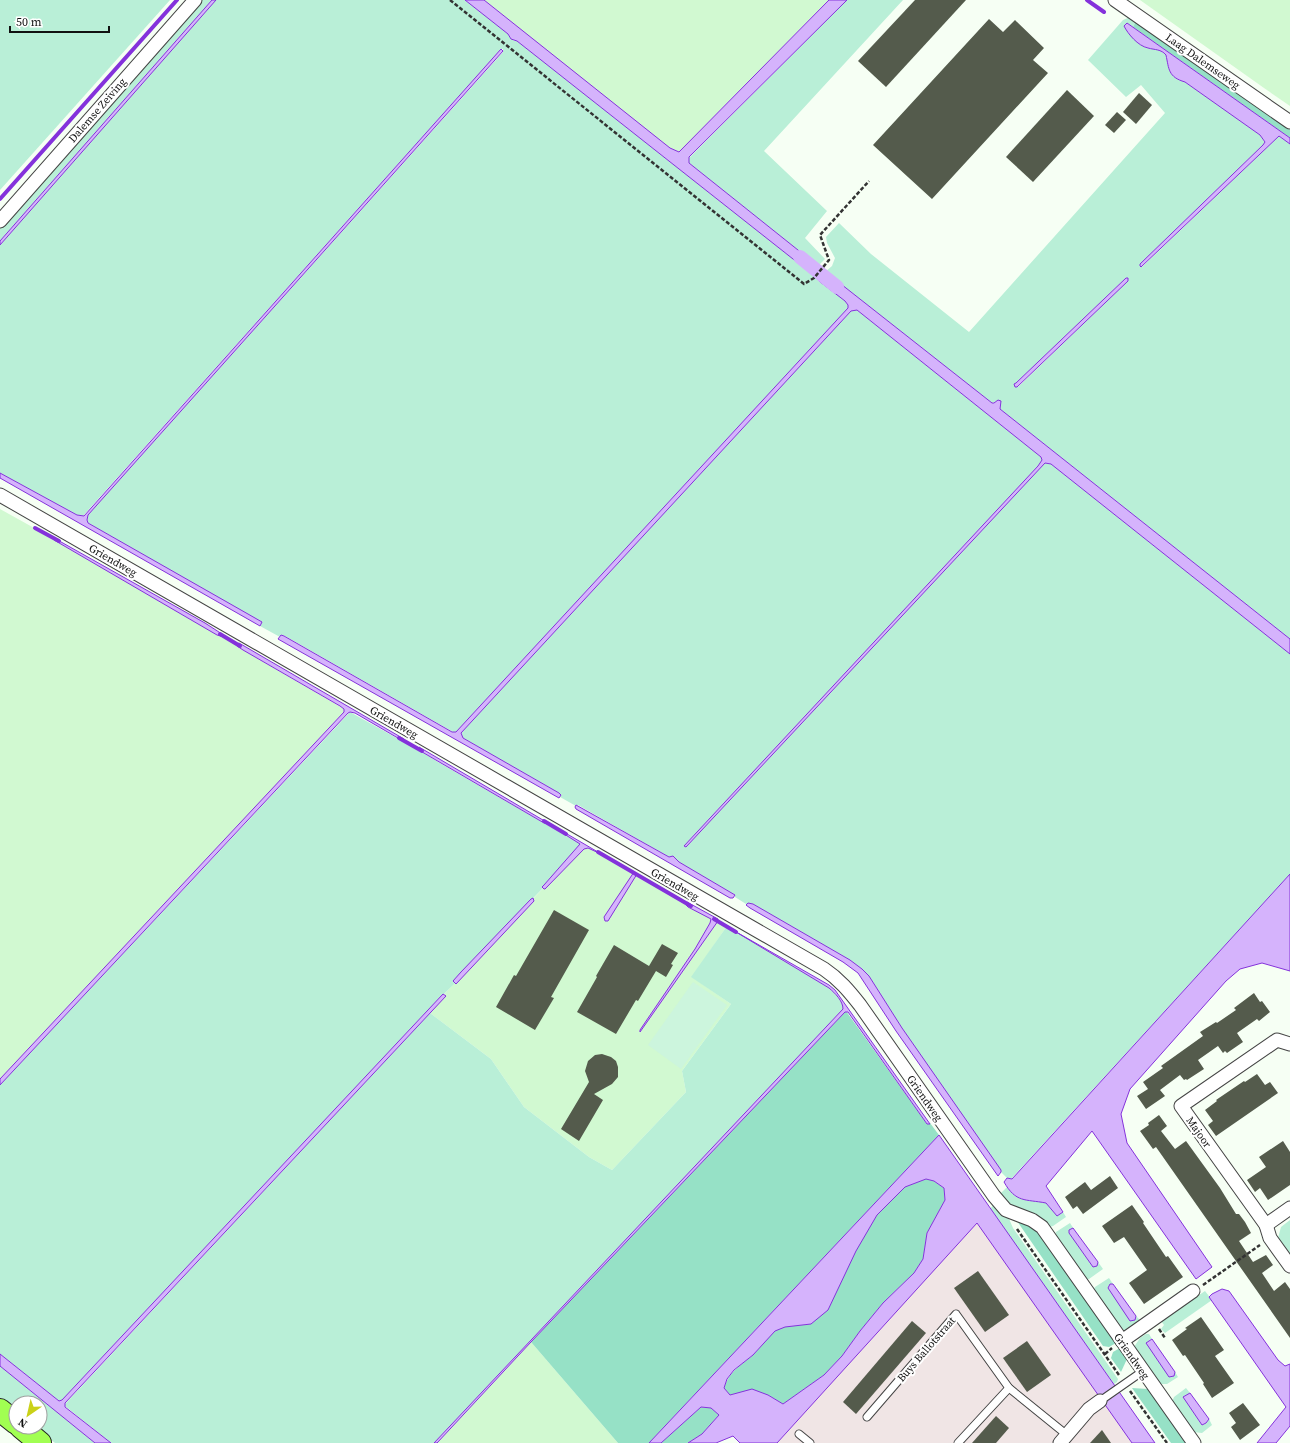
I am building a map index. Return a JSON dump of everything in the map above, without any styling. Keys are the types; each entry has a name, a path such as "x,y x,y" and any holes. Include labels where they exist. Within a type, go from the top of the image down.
{"highway":[{"path":"0,1410 8,1416"},
{"path":"30,1435 40,1443"}],"street":[{"name":"Dalemse Zeiving","path":"0,221 195,0"},
{"name":"Laag Dalemseweg","path":"1115,0 1290,122"},
{"name":"Griendweg","path":"0,495 824,969 836,978 860,1006 994,1196 1005,1209 1032,1220 1042,1227 1194,1443"},
{"name":"Majoor","path":"1290,1044 1277,1040 1181,1106 1266,1225 1270,1238 1290,1266"},
{"path":"1266,1225 1290,1208"},
{"path":"1122,1341 1193,1292"},
{"name":"Buys Ballotstraat","path":"1063,1439 1089,1409 1100,1401"}],"lane":[{"name":"Buys Ballotstraat","path":"867,1417 956,1314 1009,1388 1063,1439"},
{"path":"1100,1401 1143,1371"},
{"path":"958,1443 1009,1388"},
{"path":"799,1434 810,1443"}],"path":[{"path":"450,0 804,284 814,278 829,260 820,235 869,182"},
{"name":"Griendweg","path":"1016,1228 1167,1443"},
{"path":"1193,1292 1270,1238"}],"shaded area":[{"path":"212,0 216,0 0,245 0,241"},
{"path":"465,0 484,0 670,148 679,152 829,0 847,0 689,157 689,163 818,266 812,274 517,41 511,39 508,34"},
{"path":"1127,23 1290,138 1290,144 1279,136 1141,267 1140,264 1265,142 1260,135 1185,82 1175,78 1170,72 1166,55 1160,51 1144,47 1137,42 1128,33 1124,26"},
{"path":"501,49 503,51 88,515 88,523 262,622 260,626 0,478 0,473 77,515 84,516"},
{"path":"825,272 992,403 998,400 1001,401 1000,409 1290,639 1290,654 1051,464 1045,463 686,847 684,846 1042,460 1041,457 857,310 851,311 461,733 463,738 559,793 561,795 559,798 278,639 281,635 284,636 452,732 456,732 848,308 845,301 819,281"},
{"path":"1126,278 1128,278 1128,281 1017,387 1015,387 1014,384"},
{"path":"54,538 205,623 222,634 224,637 217,635 54,540"},
{"path":"239,643 404,739 403,741 355,713 348,713 0,1085 0,1079 344,712 344,709 340,706 243,650 237,646"},
{"path":"419,747 549,824 544,823 417,749"},
{"path":"576,805 669,857 673,856 679,862 735,895 733,898 730,898 576,809"},
{"path":"562,831 603,855 588,848 584,849 544,889 542,887 580,844 561,832"},
{"path":"634,872 637,874 608,921 605,921 604,917"},
{"path":"1290,874 1290,971 1262,963 1240,969 1226,981 1130,1089 1121,1114 1127,1143 1212,1267 1196,1279 1092,1131 1046,1186 1063,1212 1057,1216 1046,1203 1022,1199 1013,1194 1004,1182 1007,1178 1012,1179"},
{"path":"533,898 534,901 456,984 453,981 461,972"},
{"path":"687,902 718,919 718,921 640,1032 695,949 710,923 711,919 688,907 685,904"},
{"path":"748,903 753,904 850,960 869,976 902,1028 1001,1170 998,1176 896,1031 858,973 843,962 750,908 746,905"},
{"path":"731,929 829,985 835,990 930,1124 927,1124 848,1012 845,1012 437,1443 434,1443 843,1009 840,1000 829,988"},
{"path":"443,994 446,996 65,1403 65,1407 111,1443 95,1443 48,1405 48,1395 36,1395 0,1366 0,1354 59,1401 62,1400"},
{"path":"939,1135 1155,1443 1132,1443 977,1223 777,1443 740,1443 733,1436 716,1443 688,1443 702,1434 719,1415 711,1408 701,1407 661,1443 649,1443","holes":["926,1179 934,1181 944,1188 945,1200 927,1233 923,1259 914,1273 883,1303 842,1356 824,1375 783,1404 768,1395 752,1389 730,1395 724,1388 727,1379 734,1370 753,1355 775,1331 785,1327 811,1324 828,1310 856,1251 877,1215 905,1187"]},
{"path":"979,1218 1142,1443 777,1443"},
{"path":"1073,1228 1098,1262 1097,1266 1093,1267 1069,1233 1069,1230"},
{"path":"1110,1284 1113,1284 1136,1316 1135,1320 1130,1321 1108,1288"},
{"path":"1222,1289 1229,1291 1278,1360 1285,1366 1290,1364 1290,1426 1276,1443 1257,1443 1286,1407 1209,1297"},
{"path":"1152,1339 1175,1372 1174,1376 1169,1377 1146,1343"},
{"path":"1190,1393 1209,1419 1202,1425 1183,1397"}],"green space":[{"path":"0,0 170,0 0,190"},
{"path":"200,0 212,0 0,241 0,226"},
{"path":"216,0 465,0 508,34 511,39 517,41 812,274 848,305 848,308 456,732 453,732 285,636 281,635 280,637 260,626 261,622 88,523 87,520 88,515 503,52 503,49 501,49 83,516 77,515 0,473 0,245"},
{"path":"484,0 829,0 679,152 670,149"},
{"path":"847,0 903,0 764,151 827,211 805,238 825,259 818,266 689,163 689,158"},
{"path":"1140,0 1290,0 1290,106 1264,88"},
{"path":"1130,17 1136,21 1133,27 1127,23 1146,48 1158,49 1166,55 1169,68 1176,78 1185,82 1260,135 1265,143 1140,264 1142,267 1279,136 1290,144 1290,639 1000,409 1001,403 997,401 992,403 825,272 832,266 835,258 827,243 826,237 839,223 871,254 969,332 1165,113 1141,85 1126,97 1088,60 1123,20","holes":["1126,278 1128,281 1018,387 1015,387 1014,384"]},
{"path":"1136,21 1290,130 1290,138 1133,27"},
{"path":"1139,23 1290,126 1290,130"},
{"path":"853,310 857,310 1041,457 1042,460 684,846 686,847 1045,463 1051,464 1290,654 1290,874 1011,1179 1007,1178 1001,1172 902,1028 869,976 862,969 850,960 753,904 746,904 735,897 735,895 679,862 673,856 669,857 578,805 576,806 560,797 561,795 559,793 463,738 461,733"},
{"path":"0,509 217,635 237,644 237,646 243,650 344,709 344,712 0,1079"},
{"path":"350,712 402,741 403,740 438,762 544,823 549,824 581,844 542,887 543,888 453,981 455,983 62,1400 59,1401 0,1354 0,1085"},
{"path":"584,845 727,926 692,977 731,1004 682,1071 686,1092 612,1170 589,1157 524,1107 491,1059 430,1013 430,1010 478,957"},
{"path":"727,926 829,988 840,1000 843,1009 434,1443 111,1443 65,1406 65,1404 430,1013 491,1059 524,1107 589,1157 612,1170 686,1092 682,1071 731,1004 691,977"},
{"path":"693,982 727,1005 681,1069 648,1045"},
{"path":"846,1011 927,1124 930,1123 939,1135 649,1443 618,1443 531,1342"},
{"path":"926,1179 934,1181 944,1188 945,1200 927,1233 923,1259 914,1273 883,1303 842,1356 824,1375 783,1404 768,1395 730,1395 724,1388 733,1372 754,1354 775,1331 788,1326 811,1324 877,1215 904,1187"},
{"path":"1007,1187 1015,1196 1046,1203 1057,1216 1063,1212 1066,1217 1050,1227 1010,1207 998,1196"},
{"path":"995,1203 1007,1214 1013,1228 1118,1379 1117,1382 1114,1384 990,1209"},
{"path":"1290,1220 1290,1260 1277,1242 1281,1227"},
{"path":"1017,1221 1035,1226 1116,1343 1109,1347 1103,1346"},
{"path":"1070,1223 1075,1231 1073,1229 1069,1230 1069,1233 1093,1267 1097,1266 1098,1262 1103,1269 1089,1279 1085,1280 1055,1237 1056,1232"},
{"path":"1109,1278 1113,1284 1110,1284 1135,1320 1136,1316 1141,1321 1126,1331 1121,1330 1093,1291 1095,1287"},
{"path":"1205,1291 1212,1300 1165,1333 1161,1329 1164,1325 1161,1321"},
{"path":"1146,1334 1149,1334 1152,1339 1149,1340 1169,1377 1174,1376 1175,1372 1178,1377 1167,1384 1161,1384 1134,1347 1140,1338"},
{"path":"531,1342 618,1443 437,1443"},
{"path":"1120,1348 1127,1359 1121,1372 1111,1358 1113,1352"},
{"path":"0,1366 36,1395 8,1395 8,1404 0,1398"},
{"path":"1132,1388 1148,1389 1187,1443 1171,1443"},
{"path":"1186,1388 1190,1393 1184,1398 1202,1425 1209,1419 1212,1425 1202,1433 1193,1432 1172,1402 1174,1397"},
{"path":"48,1405 95,1443 55,1443 45,1435 48,1435"},
{"path":"701,1407 711,1408 719,1415 702,1434 688,1443 661,1443"}],"building":[{"path":"915,0 966,0 886,87 858,61"},
{"path":"989,19 1003,32 1015,20 1044,48 1033,60 1048,73 932,199 873,145"},
{"path":"1067,90 1094,116 1033,182 1006,157"},
{"path":"1139,93 1152,105 1136,124 1123,112"},
{"path":"1117,112 1126,120 1114,133 1105,125"},
{"path":"554,910 589,930 551,997 554,998 535,1030 496,1007 514,975 516,976"},
{"path":"662,944 678,953 671,964 673,965 666,977 656,971 638,1001 636,1000 616,1034 577,1012 614,945 649,966"},
{"path":"1254,993 1260,1002 1262,1001 1270,1012 1259,1021 1257,1019 1237,1033 1243,1042 1227,1053 1225,1051 1223,1053 1218,1046 1198,1060 1204,1069 1187,1080 1184,1080 1180,1075 1160,1090 1165,1096 1146,1109 1137,1096 1148,1089 1143,1082 1163,1068 1161,1066 1203,1036 1200,1032 1236,1010 1234,1008"},
{"path":"602,1054 611,1057 616,1061 618,1067 618,1077 612,1084 594,1094 603,1100 579,1141 561,1129 589,1082 585,1071 588,1061 595,1055"},
{"path":"1257,1074 1265,1085 1270,1082 1278,1093 1216,1136 1208,1125 1213,1121 1205,1110 1217,1101 1216,1100"},
{"path":"1159,1115 1167,1126 1161,1131 1175,1149 1186,1141 1220,1188 1236,1214 1239,1214 1245,1222 1251,1233 1239,1241 1253,1262 1266,1255 1273,1265 1262,1273 1274,1291 1285,1282 1290,1289 1290,1338 1156,1147 1153,1149 1140,1131 1149,1125 1148,1123"},
{"path":"1283,1141 1290,1152 1290,1185 1268,1200 1260,1188 1255,1192 1247,1180 1266,1167 1259,1157"},
{"path":"1110,1176 1118,1188 1083,1214 1077,1206 1073,1209 1065,1197 1085,1182 1091,1190"},
{"path":"1132,1205 1166,1257 1168,1256 1183,1277 1144,1304 1129,1283 1147,1270 1124,1237 1114,1243 1102,1226"},
{"path":"978,1271 1009,1315 985,1332 954,1288"},
{"path":"1201,1317 1224,1350 1215,1356 1234,1383 1212,1398 1203,1384 1204,1383 1185,1355 1183,1356 1172,1340 1187,1329 1185,1328"},
{"path":"912,1321 926,1333 856,1414 843,1402"},
{"path":"1027,1341 1051,1375 1027,1392 1003,1358"},
{"path":"1243,1403 1260,1425 1240,1440 1231,1427 1236,1423 1229,1413"},
{"path":"996,1416 1009,1428 996,1443 972,1443"},
{"path":"1102,1430 1111,1443 1090,1443"}],"waterway":[{"path":"0,199 177,0"},
{"path":"1087,0 1104,12"},
{"path":"800,257 837,287"},
{"path":"35,528 59,541"},
{"path":"220,634 240,646"},
{"path":"399,738 422,751"},
{"path":"544,821 566,834"},
{"path":"598,852 691,906"},
{"path":"714,919 736,932"}]}
